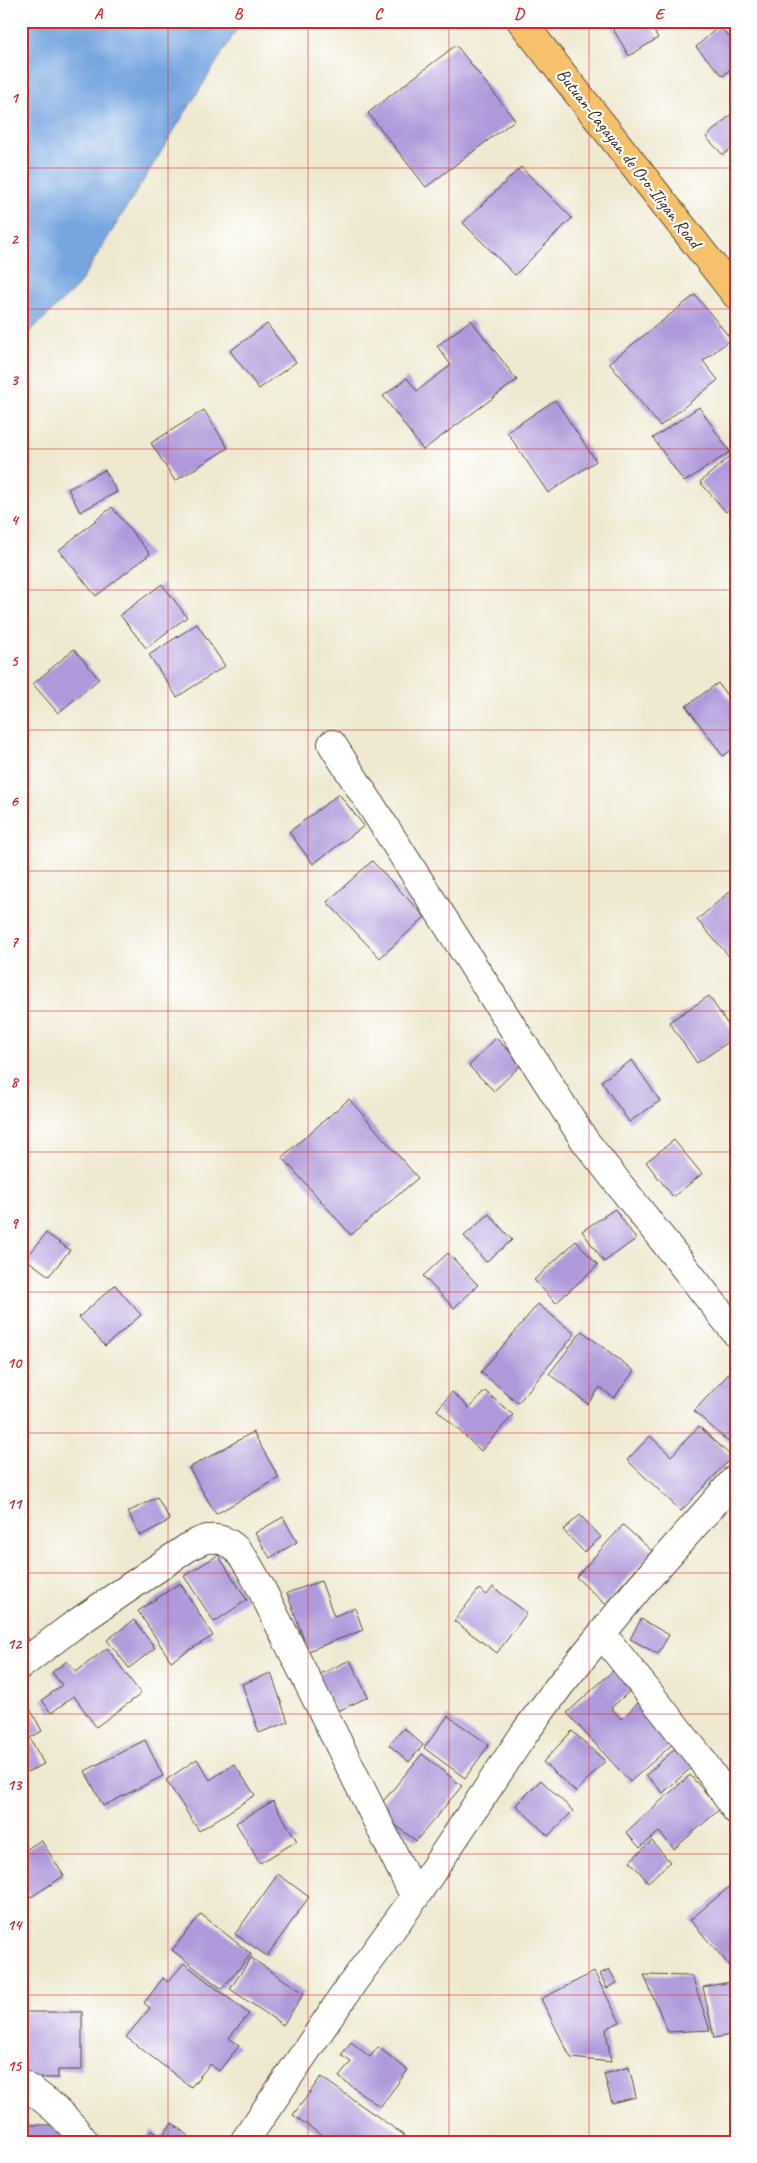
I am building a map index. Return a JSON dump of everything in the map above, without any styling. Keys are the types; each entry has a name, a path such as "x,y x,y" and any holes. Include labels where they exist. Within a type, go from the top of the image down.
{"highway":[{"name":"Butuan-Cagayan de Oro-Iligan Road","path":"522,21 736,295"}],"street":[{"path":"332,744 585,1141 736,1334"},
{"path":"244,2142 351,1985 415,1897 526,1730 684,1535 736,1478"},
{"path":"21,1665 71,1627 190,1546 207,1539 223,1539 236,1548 261,1588 415,1897"},
{"path":"602,1634 699,1756 736,1810"},
{"path":"21,2084 41,2096 69,2121 85,2142"}],"water":[{"path":"21,21 242,21 78,286 21,340"}],"building":[{"path":"648,21 658,38 629,56 609,22"},
{"path":"719,26 736,44 736,63 723,76 696,47"},
{"path":"456,45 515,120 426,187 368,113"},
{"path":"736,110 736,144 723,155 706,137"},
{"path":"521,167 572,218 515,275 463,223"},
{"path":"695,295 731,339 703,361 718,380 660,426 609,363"},
{"path":"471,320 517,380 423,450 383,396 407,378 417,391 451,365 437,346"},
{"path":"267,324 296,362 259,389 230,351"},
{"path":"555,400 596,461 548,493 507,432"},
{"path":"699,407 730,452 684,482 653,438"},
{"path":"204,410 228,448 175,481 151,443"},
{"path":"736,451 736,503 726,512 700,482"},
{"path":"105,470 117,492 80,512 68,489"},
{"path":"112,507 150,554 96,596 59,550"},
{"path":"162,584 187,617 146,648 120,615"},
{"path":"197,624 225,666 177,697 149,655"},
{"path":"74,649 99,679 58,713 33,684"},
{"path":"718,683 736,708 736,747 723,756 686,706"},
{"path":"339,794 364,826 313,864 289,832"},
{"path":"372,861 425,917 380,958 327,902"},
{"path":"736,886 736,964 697,920"},
{"path":"709,996 736,1037 697,1063 669,1022"},
{"path":"496,1038 522,1064 494,1091 469,1066"},
{"path":"632,1060 660,1101 629,1122 601,1081"},
{"path":"349,1099 418,1178 351,1235 282,1157"},
{"path":"674,1140 702,1174 673,1197 646,1162"},
{"path":"615,1209 636,1239 604,1262 582,1231"},
{"path":"489,1214 512,1240 486,1262 464,1236"},
{"path":"46,1233 70,1250 49,1276 26,1259"},
{"path":"576,1241 598,1265 556,1303 534,1280"},
{"path":"448,1253 478,1285 454,1308 423,1276"},
{"path":"115,1285 141,1315 105,1346 79,1317"},
{"path":"538,1304 575,1334 518,1403 481,1372"},
{"path":"582,1331 634,1371 614,1398 600,1387 588,1404 549,1374"},
{"path":"736,1366 736,1443 733,1446 694,1411"},
{"path":"485,1391 513,1415 481,1451 437,1410 452,1392 469,1408"},
{"path":"699,1426 732,1457 681,1511 627,1460 650,1436 671,1456"},
{"path":"253,1432 279,1478 216,1514 189,1468"},
{"path":"157,1497 170,1520 140,1536 128,1512"},
{"path":"580,1515 601,1537 584,1552 563,1530"},
{"path":"283,1517 297,1542 270,1558 255,1533"},
{"path":"623,1525 652,1551 605,1604 576,1577"},
{"path":"218,1555 247,1600 214,1622 184,1576"},
{"path":"321,1581 334,1616 355,1608 363,1630 308,1651 287,1593"},
{"path":"180,1583 213,1636 171,1661 138,1611"},
{"path":"493,1587 527,1613 497,1653 454,1621 479,1589 487,1595"},
{"path":"641,1619 669,1635 658,1654 630,1639"},
{"path":"134,1620 155,1648 129,1668 107,1640"},
{"path":"21,1630 29,1640 21,1647"},
{"path":"107,1648 141,1694 96,1727 74,1696 51,1713 42,1700 62,1685 52,1672 67,1661 76,1672"},
{"path":"350,1660 368,1697 336,1712 318,1675"},
{"path":"615,1669 633,1688 611,1708 621,1719 640,1701 676,1741 630,1782 567,1713"},
{"path":"271,1673 288,1722 259,1733 242,1684"},
{"path":"21,1692 42,1731 30,1738 44,1764 25,1773 21,1766"},
{"path":"448,1716 489,1745 465,1778 424,1748"},
{"path":"404,1728 423,1745 409,1762 389,1745"},
{"path":"572,1731 605,1761 576,1792 543,1762"},
{"path":"145,1740 163,1776 103,1806 85,1771"},
{"path":"677,1747 694,1765 663,1793 646,1775"},
{"path":"422,1754 462,1786 416,1841 376,1810"},
{"path":"197,1759 210,1780 234,1764 255,1795 199,1831 166,1780"},
{"path":"690,1775 720,1809 674,1849 659,1832 640,1848 626,1832"},
{"path":"541,1780 573,1811 548,1836 516,1805"},
{"path":"273,1801 297,1841 260,1863 236,1823"},
{"path":"41,1840 64,1876 31,1897 21,1881 21,1853"},
{"path":"652,1841 670,1862 648,1882 630,1861"},
{"path":"278,1874 309,1897 267,1956 235,1934"},
{"path":"736,1881 736,1973 690,1920"},
{"path":"201,1914 251,1954 222,1989 172,1950"},
{"path":"251,1958 304,1993 283,2025 230,1989"},
{"path":"184,1963 249,2014 229,2038 239,2046 219,2071 210,2064 191,2087 126,2037 150,2008 144,2003 163,1978 168,1982"},
{"path":"609,1969 617,1983 607,1988 600,1974"},
{"path":"594,1972 620,2022 606,2029 611,2062 571,2058 541,1999"},
{"path":"644,1975 692,1976 710,2030 668,2032"},
{"path":"736,1981 736,2034 714,2038 703,1987"},
{"path":"23,2012 82,2012 82,2070 58,2070 58,2078 23,2078"},
{"path":"351,2042 370,2057 378,2047 408,2070 380,2107 339,2077 351,2062 341,2055"},
{"path":"629,2067 636,2097 612,2103 604,2074"},
{"path":"321,2077 404,2135 399,2142 331,2142 293,2115"},
{"path":"172,2123 192,2139 190,2142 143,2142 152,2130 161,2137"},
{"path":"21,2125 66,2125 66,2142 21,2142"}]}
